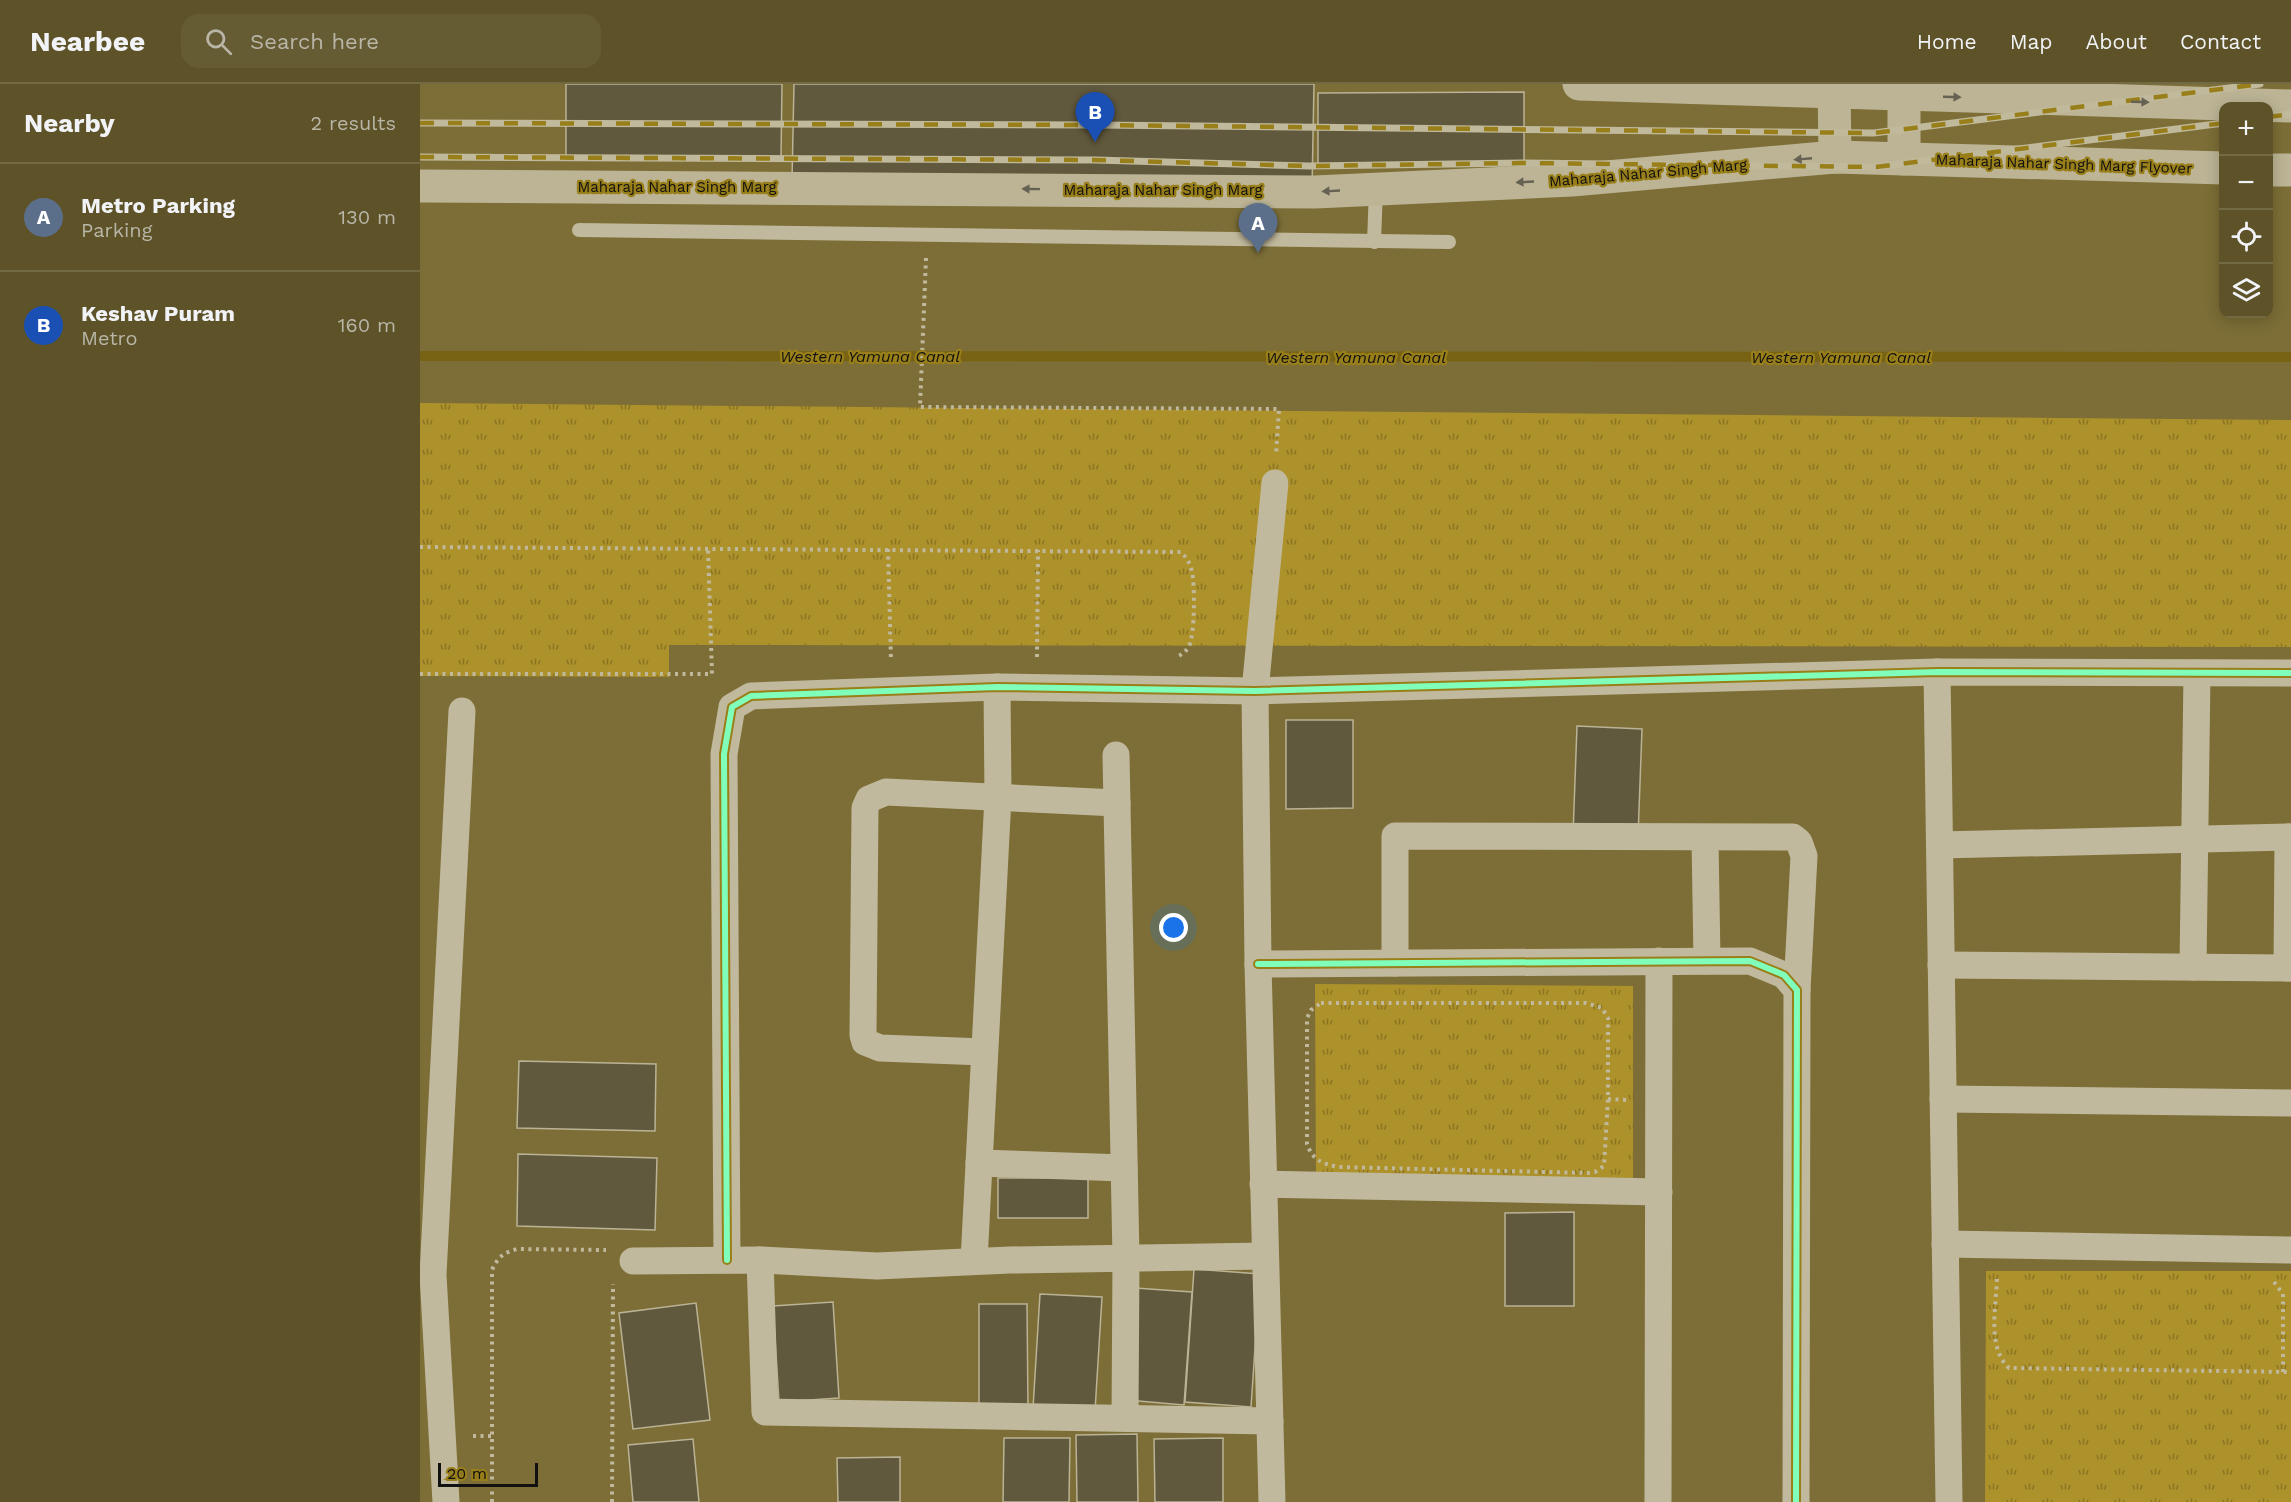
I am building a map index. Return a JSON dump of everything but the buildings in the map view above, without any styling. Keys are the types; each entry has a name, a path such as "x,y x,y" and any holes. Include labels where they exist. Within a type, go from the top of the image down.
{"main road":[{"path":"1579,84 2017,91 2291,106"},
{"path":"1833,88 1835,157"},
{"path":"1904,90 1904,159"},
{"name":"Maharaja Nahar Singh Marg","path":"420,186 1315,192 1572,180 1835,157 1904,159"},
{"name":"Maharaja Nahar Singh Marg Flyover","path":"1904,159 2219,168"},
{"path":"2273,170 2291,170"}],"street":[{"path":"1272,1502 1258,964 1255,692 1275,483"},
{"path":"1937,672 1949,1502"},
{"path":"727,1260 724,754 732,706 751,696 997,687 1255,692 1937,672 2291,673"},
{"path":"2193,967 2197,673"},
{"path":"974,1261 998,797 997,687"},
{"path":"446,1502 426,1274 462,711"},
{"path":"1116,755 1126,1258 1125,1418"},
{"path":"984,1052 879,1048 865,1042 863,1035 865,808 869,799 886,792 1117,803"},
{"path":"1395,963 1395,836 1705,839 1793,837 1799,842 1804,856 1797,990 1796,1502"},
{"path":"1940,845 2290,837 2289,968 1941,965"},
{"path":"1705,839 1707,961"},
{"path":"1658,1502 1659,961"},
{"path":"1258,964 1750,961 1784,975 1797,990"},
{"path":"1943,1099 2291,1103"},
{"path":"979,1163 1124,1168"},
{"path":"1263,1184 1659,1192"},
{"path":"1945,1244 2291,1250"},
{"path":"620,1261 760,1260 877,1266 974,1261 1265,1256"},
{"path":"760,1260 765,1412 1270,1421"}],"lane":[{"path":"1374,242 1376,189"},
{"path":"579,230 1449,242"}],"path":[{"path":"926,249 920,407 1279,409 1275,483"},
{"path":"420,547 1181,552 1188,559 1192,573 1192,627 1190,645 1183,654 1169,662"},
{"path":"420,674 712,674 708,548"},
{"path":"888,549 891,667"},
{"path":"1037,663 1038,550"},
{"path":"1443,1171 1338,1167 1320,1163 1311,1156 1307,1144 1307,1018 1315,1005 1332,1003 1595,1005 1606,1012 1608,1018 1608,1099"},
{"path":"492,1502 492,1270 496,1261 504,1253 517,1249 620,1261 612,1502"},
{"path":"1997,1279 1995,1346 2001,1361 2009,1368 2291,1372"},
{"path":"2274,1282 2283,1294 2283,1372"}],"green space":[{"path":"420,403 2291,420 2291,647 669,645 669,677 420,676"},
{"path":"1315,984 1633,986 1633,1184 1316,1182"},
{"path":"1986,1271 2291,1271 2291,1502 1985,1502"}],"waterway":[{"name":"Western Yamuna Canal","path":"420,356 2291,357"}],"railway":[{"path":"420,123 1095,125 1874,133 2260,84"},
{"path":"2273,116 2291,114"},
{"path":"420,157 1095,160 1309,166 1522,163 1876,167 2219,124"}],"cycle path":[{"path":"727,1260 724,754 732,707 751,696 997,687 1255,691 1937,672 2291,673"},
{"path":"1258,964 1750,961 1784,975 1797,990 1796,1502"}],"place":[{"name":"Keshav Puram","path":"1095,142"},
{"name":"Metro Parking","path":"1258,253"}]}
